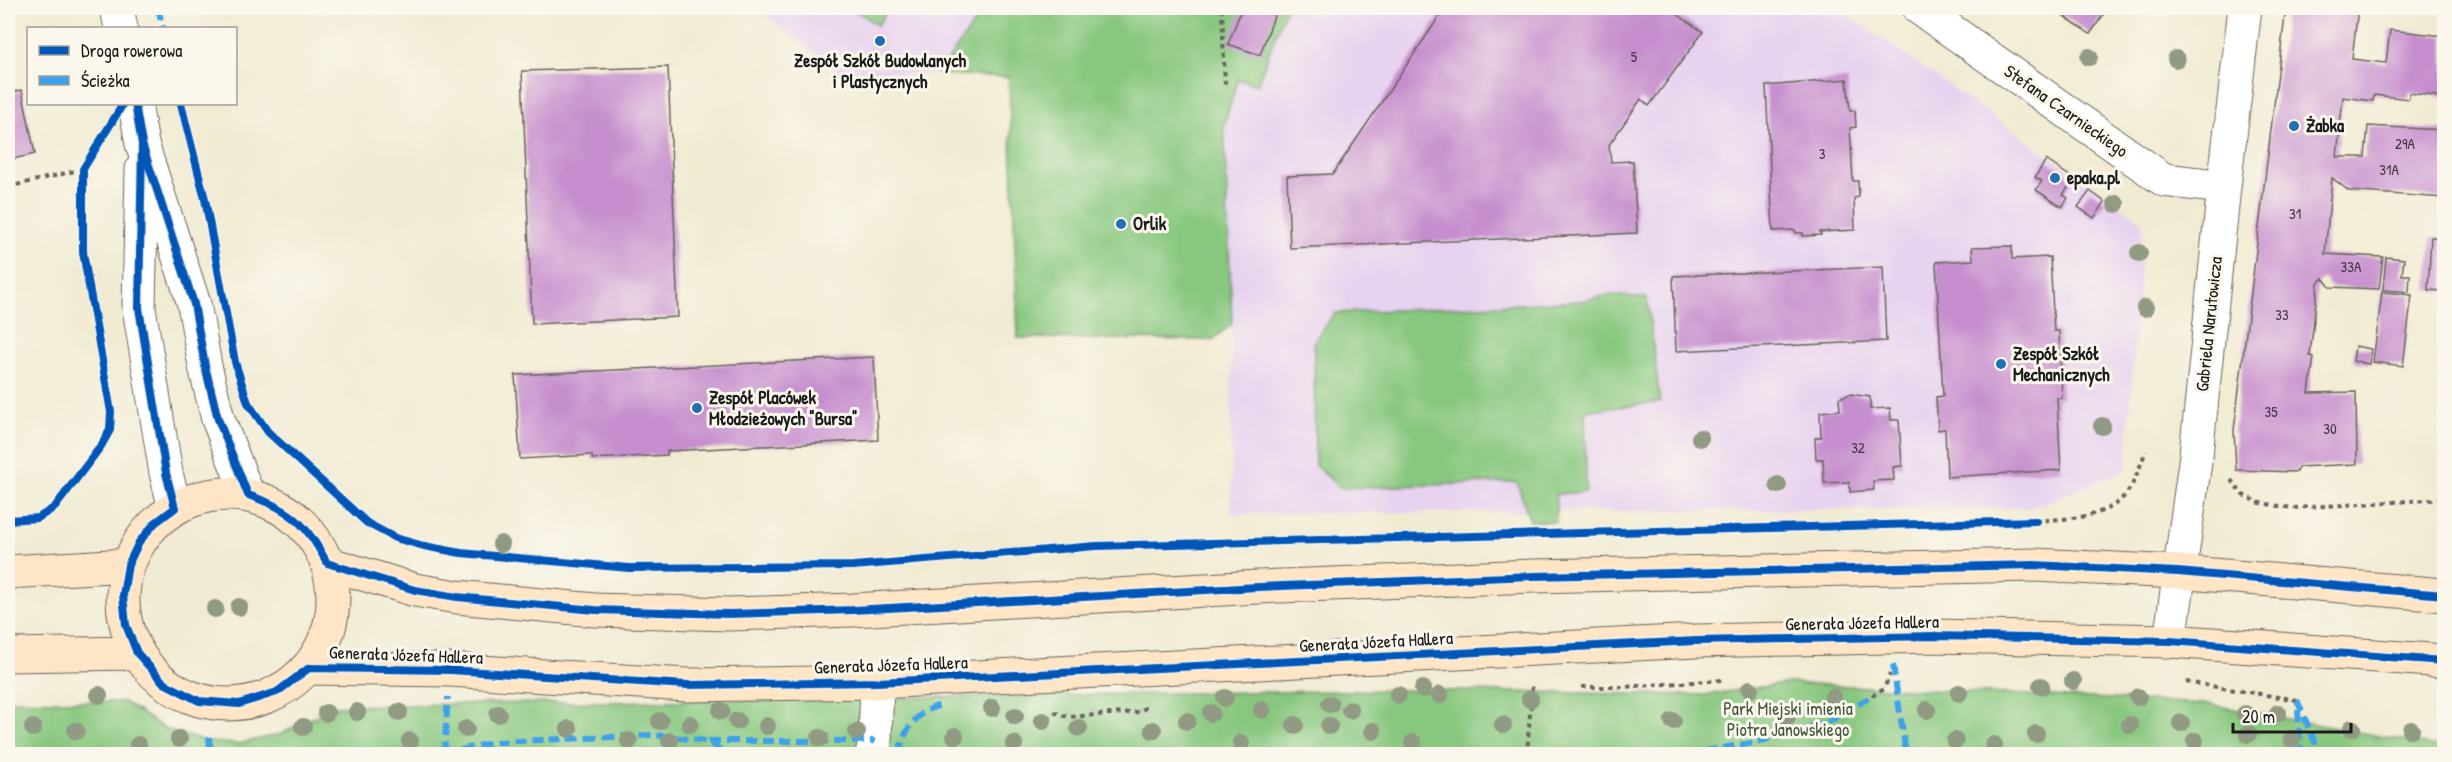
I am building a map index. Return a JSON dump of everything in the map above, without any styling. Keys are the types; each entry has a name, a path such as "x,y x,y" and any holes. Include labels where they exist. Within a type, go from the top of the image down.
{"main road":[{"path":"214,495 248,495 274,504 297,519 315,539 327,563 333,599 327,636 309,668 277,692 239,704 199,701 164,683 137,653 126,625 123,595 128,565 139,542 155,523 175,508 198,498 214,495"},
{"path":"327,563 415,590 457,597 595,610 729,614 854,610 1258,587 1533,576 2034,565 2178,572 2445,595"},
{"path":"8,572 128,565"},
{"name":"Generała Józefa Hallera","path":"309,668 450,670 687,686 877,682 1695,641 1934,636 2170,641 2438,662"},
{"path":"8,655 137,653"}],"street":[{"path":"117,8 121,27"},
{"name":"Stefana Czarnieckiego","path":"1919,8 2164,180 2224,187"},
{"name":"Gabriela Narutowicza","path":"2170,641 2196,455 2224,187 2246,8"},
{"path":"135,105 142,144 194,304 205,366 218,419 248,495"},
{"path":"142,144 139,308 166,472 175,508"},
{"path":"872,754 875,741 877,682"}],"path":[{"path":"1222,8 1225,86"},
{"path":"8,187 83,169"},
{"path":"2036,521 2098,513 2116,503 2126,494 2146,451"},
{"path":"2229,470 2231,481 2243,495 2260,503 2292,508 2445,499"},
{"path":"1872,696 1884,689 1893,665"},
{"path":"2176,680 2297,700"},
{"path":"1527,754 1532,686"}],"shaded area":[{"name":"Zespół Szkół Budowlanych i Plastycznych","path":"756,8 985,8 938,74 842,74"},
{"path":"1286,8 1838,8 2143,222 2126,470 2032,508 1231,514 1232,324 1224,125 1238,79 1257,85"}],"green space":[{"path":"852,8 890,8 877,25"},
{"name":"Orlik","path":"985,8 1286,8 1257,85 1238,79 1224,125 1232,324 1212,340 1018,338 1009,77 938,74"},
{"path":"1611,295 1647,298 1660,402 1585,411 1586,492 1556,494 1556,522 1530,521 1517,482 1340,488 1315,465 1314,341 1335,313 1579,301"},
{"name":"Park Miejski imienia Piotra Janowskiego","path":"1790,683 2207,704 2444,748 2444,754 8,754 8,700 124,702 165,729 207,742 238,744 281,734 336,706 1396,690 1704,695"}],"building":[{"path":"1242,8 1277,8 1260,55 1228,44"},
{"path":"1445,8 1668,8 1703,32 1649,106 1641,99 1609,145 1611,162 1633,161 1637,233 1290,248 1287,176 1333,174"},
{"path":"2052,8 2108,8 2090,34"},
{"path":"2286,8 2358,8 2352,59 2386,63 2390,30 2444,36 2444,97 2409,93 2409,99 2374,95 2373,101 2343,97 2337,157 2365,157 2368,126 2444,130 2444,198 2349,191 2332,178 2325,254 2383,257 2379,289 2330,287 2323,278 2318,283 2310,356 2314,357 2309,393 2356,392 2357,464 2298,467 2297,472 2236,470 2234,430"},
{"path":"668,67 678,317 532,324 522,71"},
{"path":"1847,79 1850,111 1855,111 1856,127 1850,128 1853,181 1858,181 1859,197 1854,198 1855,230 1820,232 1821,235 1803,236 1803,233 1796,233 1795,230 1773,231 1766,86"},
{"path":"22,90 35,154 8,160 8,93"},
{"path":"2046,160 2074,179 2063,195 2068,198 2062,207 2036,190 2042,181 2035,177"},
{"path":"2090,191 2105,202 2094,218 2078,207"},
{"path":"2431,237 2444,238 2444,291 2428,290"},
{"name":"Zespół Szkół Mechanicznych","path":"2012,246 2012,259 2050,257 2054,331 2059,331 2062,398 2057,398 2061,470 1947,477 1945,429 1938,430 1936,397 1943,396 1936,262 1973,260 1972,247"},
{"path":"2386,257 2404,259 2402,275 2410,275 2409,292 2383,290"},
{"path":"1883,267 1886,341 1676,351 1673,276"},
{"path":"2382,292 2412,295 2403,366 2373,362"},
{"path":"2355,346 2371,349 2369,364 2353,361"},
{"name":"Zespół Placówek Młodzieżowych \"Bursa\"","path":"874,357 878,440 667,451 667,455 592,459 592,455 520,459 515,375"},
{"path":"1850,394 1870,397 1870,409 1890,408 1891,420 1899,420 1902,466 1893,467 1894,480 1873,481 1874,490 1850,492 1849,482 1824,483 1823,459 1816,459 1815,438 1821,437 1820,412 1840,410 1839,398"}],"marked path":[{"path":"158,8 163,27"},
{"path":"1893,665 1906,754"},
{"path":"1687,754 1758,742 1830,721 1872,696"},
{"path":"444,754 448,697"},
{"path":"2297,700 2320,754"},
{"path":"899,754 909,728 919,716 944,704"},
{"path":"2298,710 2301,754"},
{"path":"443,754 495,742 654,735 708,741 726,754"},
{"path":"209,737 211,754"},
{"path":"708,741 875,741"}],"cycle path":[{"path":"8,520 38,518 55,507 101,446 110,430 111,412 83,252 83,169 122,105"},
{"path":"135,105 142,144 194,304 205,366 218,419 248,495 276,506 296,519 312,537 327,563 415,590 457,597 595,610 729,614 853,610 1258,587 1533,576 2034,565 2178,572 2444,595"},
{"path":"181,105 205,199 235,362 248,403 268,432 367,523 395,538 424,546 461,553 629,568 853,566 1096,546 2036,521"},
{"path":"142,144 139,308 166,473 175,508 155,523 139,542 128,565 123,595 126,625 137,653 164,683 199,701 239,704 277,692 309,668 450,670 687,685 877,682 1696,641 1934,636 2170,641 2444,661"}],"place":[{"name":"Zespół Szkół Budowlanych i Plastycznych","path":"880,41"},
{"name":"Żabka","path":"2294,126"},
{"name":"epaka.pl","path":"2055,178"},
{"name":"Orlik","path":"1121,224"},
{"name":"Zespół Szkół Mechanicznych","path":"2001,364"},
{"name":"Zespół Placówek Młodzieżowych \"Bursa\"","path":"697,408"}]}
